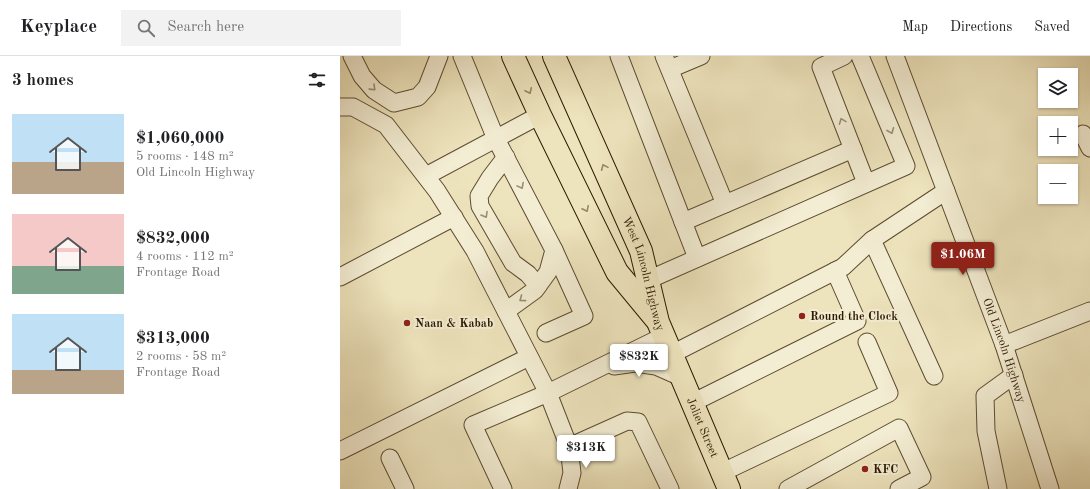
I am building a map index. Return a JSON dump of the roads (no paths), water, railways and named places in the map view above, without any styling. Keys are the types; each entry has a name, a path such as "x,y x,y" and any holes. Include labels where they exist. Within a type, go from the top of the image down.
{"main road":[{"name":"West Lincoln Highway","path":"513,56 540,115 617,272 665,338"},
{"name":"West Lincoln Highway","path":"554,56 640,250 665,338"},
{"name":"Joliet Street","path":"665,338 725,481"}],"street":[{"path":"352,56 362,76 374,90 394,103 418,98 427,87 439,56"},
{"path":"462,56 496,139 554,250 584,316 546,333"},
{"path":"619,56 697,258"},
{"path":"701,56 667,63 725,204"},
{"path":"844,56 821,67 866,183"},
{"path":"648,280 906,166 860,56"},
{"name":"Old Lincoln Highway","path":"895,56 1004,345 1050,489"},
{"path":"340,106 353,108 386,125 426,176 475,250 548,392 569,447 572,474 568,489"},
{"path":"426,176 540,115"},
{"path":"683,222 853,149"},
{"path":"506,158 490,178 479,196 480,206 513,263 528,274 538,286"},
{"path":"503,489 473,425 665,338 843,267 872,240 946,191"},
{"path":"340,277 454,218"},
{"path":"872,240 934,376"},
{"path":"506,311 535,290 548,272 554,250"},
{"path":"692,403 857,321 834,271"},
{"path":"1004,345 1090,311"},
{"path":"725,481 890,393 867,342"},
{"path":"340,451 529,357"},
{"path":"598,368 635,363 656,366 681,377"},
{"path":"998,489 986,431 985,396 1014,375"},
{"path":"569,447 626,421 638,422 670,489"},
{"path":"788,489 899,428 922,477 899,489"},
{"path":"390,458 405,489"}],"place":[{"name":"Round the Clock","path":"802,316"},
{"name":"Naan & Kabab","path":"407,323"},
{"name":"KFC","path":"865,469"}]}
